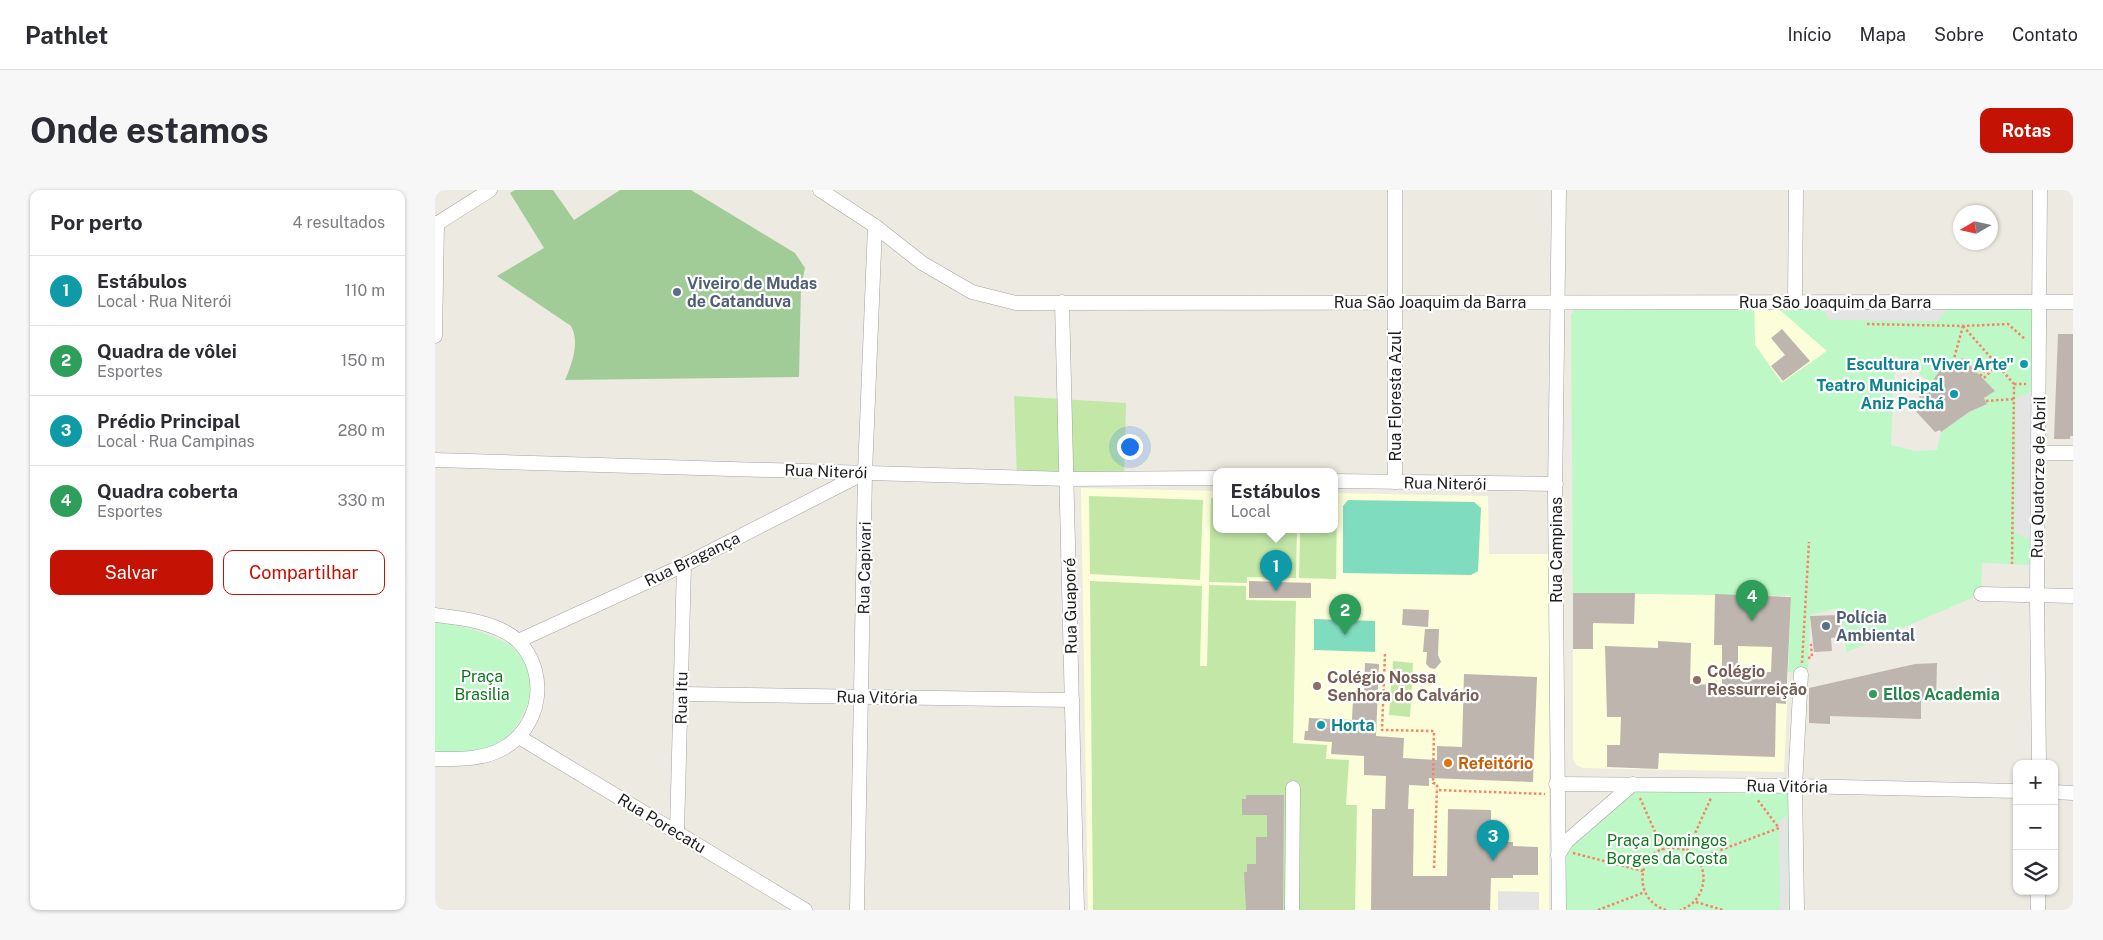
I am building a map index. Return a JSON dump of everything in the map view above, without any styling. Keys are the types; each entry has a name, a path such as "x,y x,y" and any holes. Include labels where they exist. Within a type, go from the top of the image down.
{"street":[{"path":"435,336 436,224 490,190"},
{"name":"Rua São Joaquim da Barra","path":"820,190 875,226 922,264 972,292 1016,302 2073,302"},
{"name":"Rua Floresta Azul","path":"1395,190 1395,482"},
{"name":"Rua Campinas","path":"1559,190 1556,484 1556,789 1562,853 1559,910"},
{"path":"1795,302 1796,190"},
{"name":"Rua Quatorze de Abril","path":"2039,760 2037,596 2040,190"},
{"name":"Rua Capivari","path":"857,910 865,473 875,226"},
{"name":"Rua Guaporé","path":"1062,302 1077,910"},
{"path":"2039,453 2073,453"},
{"name":"Rua Niterói","path":"435,460 1067,479 1213,478"},
{"name":"Rua Bragança","path":"517,641 684,565 865,473"},
{"name":"Rua Niterói","path":"1338,481 1556,484"},
{"name":"Rua Itu","path":"677,832 684,565"},
{"path":"1981,594 2073,596"},
{"path":"435,615 474,621 498,630 517,641 533,664 539,690 532,720 519,737 502,749 483,756 463,759 435,759"},
{"path":"1797,910 1795,786 1801,674"},
{"name":"Rua Vitória","path":"681,694 1072,700"},
{"name":"Rua Porecatu","path":"519,737 805,910"},
{"name":"Rua Vitória","path":"1556,789 1795,786 2013,792"},
{"path":"1292,910 1293,788"},
{"path":"1562,853 1567,841 1635,788"},
{"path":"2058,792 2073,792"},
{"path":"2037,910 2038,895"}],"path":[{"path":"1867,324 1963,326 2008,324 2028,342"},
{"path":"1953,362 1963,326"},
{"path":"1963,326 2013,384 2012,564"},
{"path":"1980,376 1994,362"},
{"path":"1984,378 1997,365"},
{"path":"2013,384 2029,384 2029,376"},
{"path":"1986,401 2014,399"},
{"path":"1801,674 1809,542"},
{"path":"1808,658 1812,658 1811,645 1813,645"},
{"path":"1385,654 1382,730 1434,731 1433,783 1437,784 1434,868"},
{"path":"1635,788 1663,850"},
{"path":"1437,790 1556,789"},
{"path":"1687,851 1713,794"},
{"path":"1697,859 1779,828 1754,795"},
{"path":"1666,910 1658,909 1648,899 1642,880 1643,871 1651,858 1663,850 1675,848 1687,851 1697,859 1702,867 1704,885 1696,902 1681,910"},
{"path":"1562,853 1643,871"},
{"path":"1598,910 1645,892"},
{"path":"1696,902 1723,910"}],"shaded area":[{"path":"1754,302 1771,302 1827,351 1782,383 1755,345"},
{"path":"1819,302 1952,302 1938,321 1829,320"},
{"path":"2039,389 2038,543 2015,533 2016,398"},
{"name":"Colégio Nossa Senhora do Calvário","path":"1081,488 1213,491 1213,533 1338,533 1338,493 1488,496 1489,554 1549,554 1549,910 1088,910"},
{"name":"Colégio Ressurreição","path":"1573,593 1792,596 1784,772 1583,768 1576,765 1573,758"},
{"path":"1787,814 1789,910 1780,910 1779,822"},
{"path":"1498,891 1539,892 1539,910 1498,910"}],"green space":[{"path":"515,190 553,190 574,220 620,190 691,190 795,253 805,268 801,287 799,377 565,380 575,346 574,332 571,326 497,276 544,248 510,193"},
{"path":"1754,302 1755,345 1782,383 1827,351 1771,302 2027,303 2038,311 2037,565 1982,563 1981,594 1847,652 1839,608 1810,615 1808,671 1805,674 1788,672 1791,596 1573,593 1571,315 1576,306","holes":["1895,355 1931,383 1943,366 1953,362 1959,369 1962,357 1995,391 1984,397 1987,404 1969,412 1941,432 1937,450 1915,451 1891,445"]},
{"path":"1014,396 1126,403 1124,481 1017,478"},
{"path":"1089,496 1203,500 1200,580 1090,574"},
{"path":"1211,498 1213,498 1213,533 1297,533 1296,578 1247,577 1247,583 1209,582"},
{"path":"1348,500 1474,502 1481,508 1478,571 1471,575 1343,573 1343,506"},
{"path":"1300,533 1337,533 1336,579 1299,578"},
{"path":"1090,581 1202,586 1200,666 1207,666 1209,585 1246,586 1246,600 1296,601 1293,743 1327,745 1326,759 1349,760 1346,805 1357,805 1355,910 1093,910"},
{"path":"1314,619 1375,621 1375,652 1314,650"},
{"name":"Praça Brasilia","path":"435,620 474,630 502,641 522,656 529,669 531,683 524,713 506,738 489,749 466,753 435,754"},
{"path":"1393,661 1413,663 1410,717 1389,715"},
{"name":"Praça Domingos Borges da Costa","path":"1636,788 1788,792 1792,910 1564,910 1563,853"}],"building":[{"path":"1782,329 1810,361 1783,381 1771,366 1785,355 1771,338"},
{"path":"2058,334 2073,334 2073,436 2070,436 2070,439 2054,439"},
{"name":"Teatro Municipal Aniz Pachá","path":"1963,358 1995,391 1984,398 1987,404 1969,412 1941,432 1940,430 1935,432 1911,406 1915,399 1920,399 1918,391 1931,383 1943,366"},
{"path":"1249,581 1311,583 1311,598 1249,598"},
{"path":"1573,593 1635,593 1634,624 1593,623 1593,649 1573,649"},
{"name":"Colégio Ressurreição","path":"1715,594 1791,597 1786,704 1776,703 1775,757 1659,753 1658,769 1607,767 1607,745 1620,745 1621,717 1607,717 1605,646 1658,648 1658,641 1691,643 1690,684 1722,685 1722,645 1714,645","holes":["1738,646 1772,647 1771,672 1738,671"]},
{"path":"1403,609 1429,610 1428,627 1402,625"},
{"name":"Polícia Ambiental","path":"1839,615 1841,637 1831,638 1832,651 1814,652 1810,616"},
{"path":"1425,629 1439,629 1438,655 1441,662 1435,669 1430,668 1426,664 1427,652 1423,652"},
{"path":"1365,663 1379,664 1376,736 1404,738 1403,758 1437,760 1437,746 1462,747 1464,674 1537,677 1533,782 1429,778 1429,786 1409,785 1408,809 1414,809 1413,876 1447,876 1448,809 1491,810 1491,842 1513,842 1513,846 1538,847 1538,875 1513,875 1513,878 1491,878 1490,910 1371,910 1372,809 1385,809 1386,776 1364,775 1364,756 1331,754 1332,742 1304,740 1305,731 1308,731 1309,718 1352,720 1353,699 1364,699"},
{"name":"Ellos Academia","path":"1937,663 1936,701 1921,700 1921,719 1830,716 1830,724 1809,723 1809,688 1915,664"},
{"path":"1246,795 1284,795 1283,910 1246,910 1244,872 1247,872 1247,864 1256,864 1256,837 1267,837 1267,815 1242,815 1242,799 1246,799"}],"place":[{"name":"Viveiro de Mudas de Catanduva","path":"677,292"},
{"name":"Escultura \"Viver Arte\"","path":"2024,364"},
{"name":"Teatro Municipal Aniz Pachá","path":"1954,394"},
{"name":"Estábulos","path":"1276,591"},
{"name":"Quadra coberta","path":"1752,621"},
{"name":"Polícia Ambiental","path":"1826,626"},
{"name":"Quadra de vôlei","path":"1345,635"},
{"name":"Colégio Ressurreição","path":"1697,680"},
{"name":"Colégio Nossa Senhora do Calvário","path":"1317,686"},
{"name":"Ellos Academia","path":"1873,694"},
{"name":"Horta","path":"1321,725"},
{"name":"Refeitório","path":"1448,763"},
{"name":"Prédio Principal","path":"1493,861"}]}
